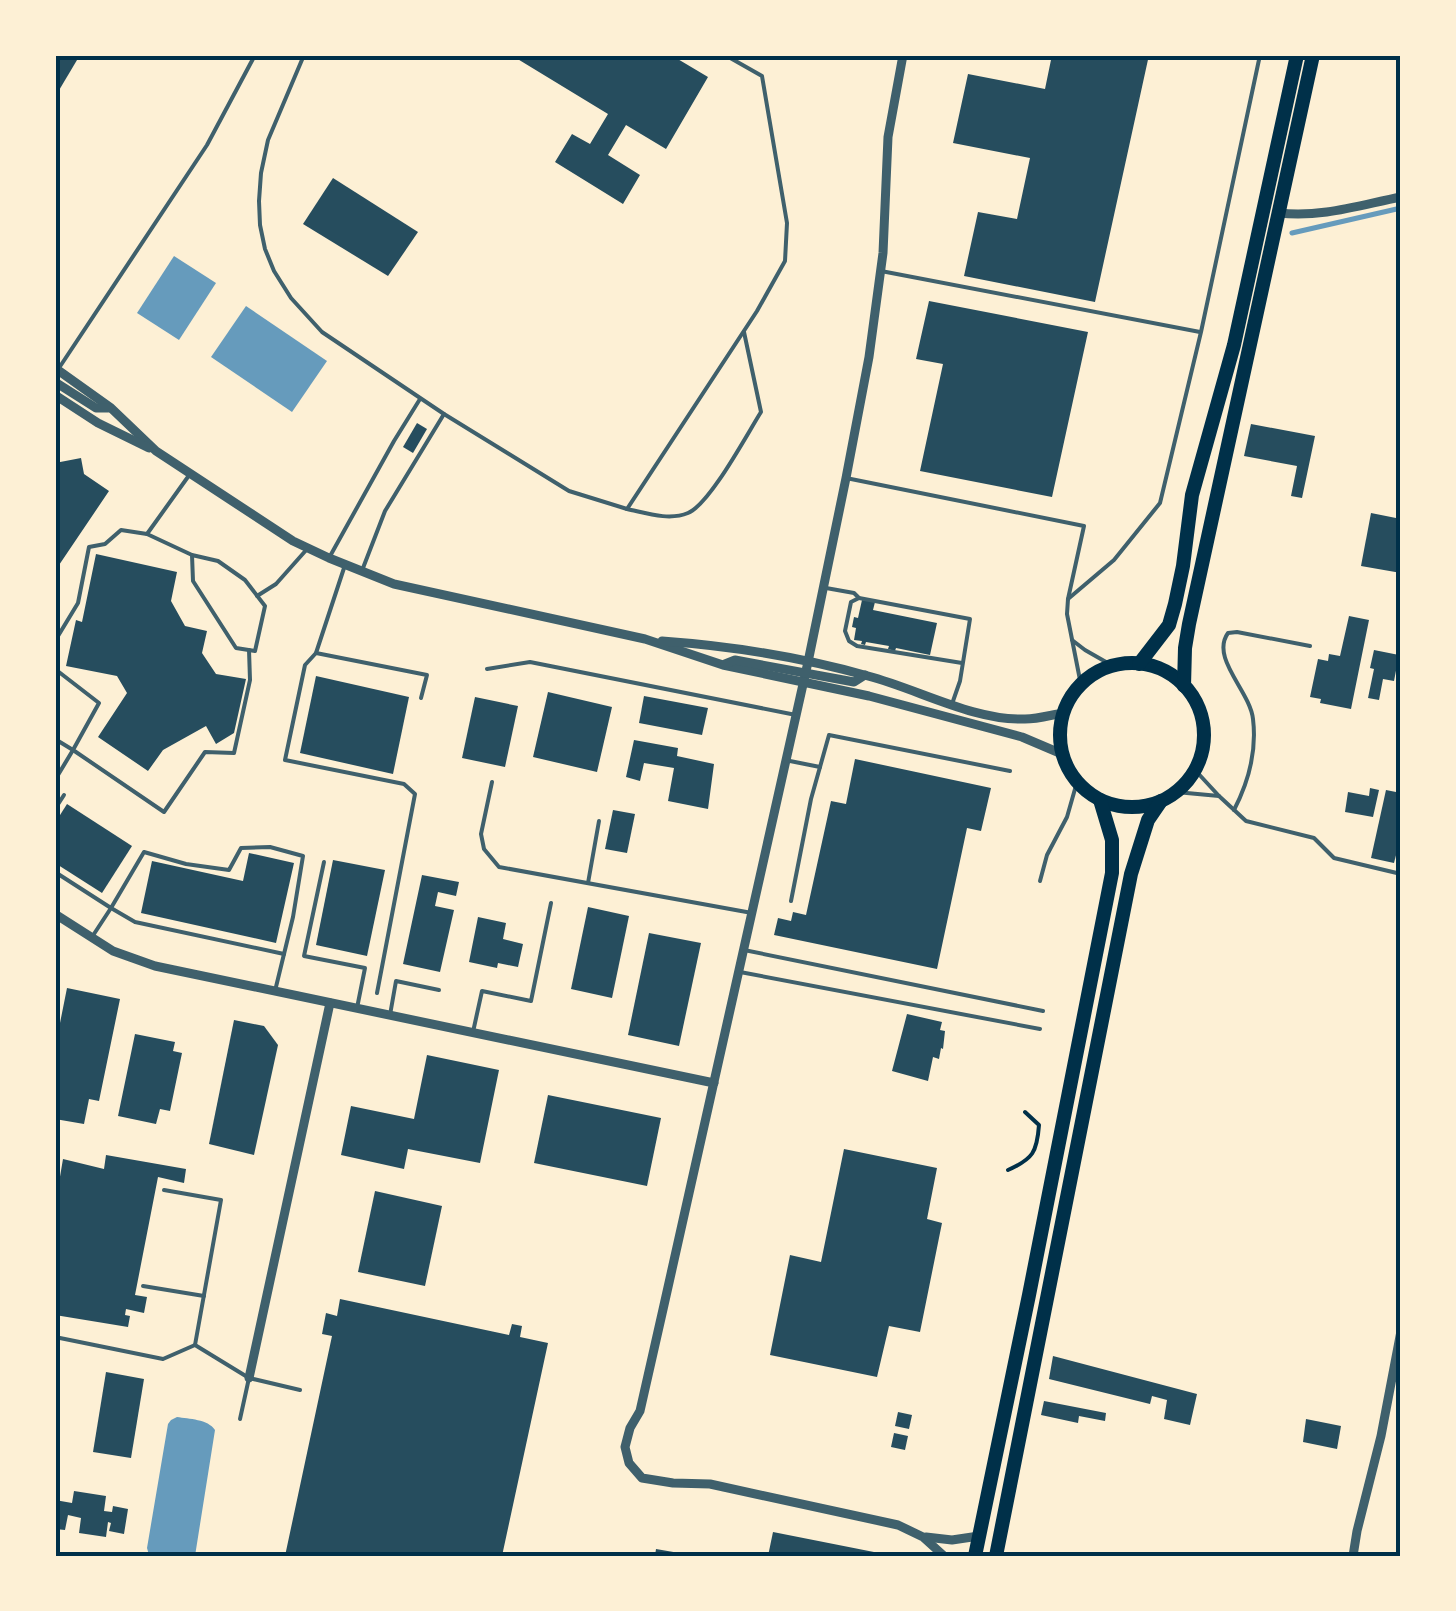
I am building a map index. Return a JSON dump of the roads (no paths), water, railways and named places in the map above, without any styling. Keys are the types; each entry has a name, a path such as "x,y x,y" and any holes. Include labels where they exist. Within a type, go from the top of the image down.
{"main road":[{"path":"1139,664 1169,626 1175,604 1192,495 1234,345 1296,55"},
{"path":"1184,686 1189,624 1313,55"},
{"path":"1139,664 1171,675 1184,686 1200,711 1204,741 1195,770 1176,792 1141,807 1120,806 1100,800 1077,782 1062,754 1060,740 1064,713 1080,685 1102,670 1139,664"},
{"path":"974,1556 1030,1295 1112,873 1112,840 1100,800"},
{"path":"996,1556 1131,874 1148,820 1161,801"}],"street":[{"path":"903,55 888,137 881,271 846,478 640,1412 625,1446 630,1463 642,1478 721,1486 898,1525 923,1536 952,1540 979,1536"},
{"path":"1279,213 1327,212 1401,198"},
{"path":"56,373 111,408 156,451 293,541 394,584 646,640 722,665 865,674 1006,718 1028,720 1064,713"},
{"path":"55,395 133,442 156,451"},
{"path":"646,640 722,646 1022,736 1062,754"},
{"path":"55,914 127,957 155,966 714,1082"},
{"path":"249,1378 330,1002"},
{"path":"1353,1556 1401,1331"},
{"path":"923,1536 944,1556"}],"lane":[{"path":"56,373 207,146 256,55"},
{"path":"304,55 268,140 261,173 260,225 265,249 290,298 322,332 420,399 569,492 668,517 690,512 706,498 761,412 744,332"},
{"path":"627,509 786,261 788,223 762,76 725,55"},
{"path":"1068,599 1114,560 1160,504 1260,55"},
{"path":"881,271 1201,332"},
{"path":"329,558 420,399"},
{"path":"361,572 385,511 444,414"},
{"path":"148,534 190,474"},
{"path":"846,478 1084,526 1067,614 1080,685"},
{"path":"55,641 78,603 89,547 106,544 121,530 148,534 192,555 218,560 245,580 265,606 255,652 236,648 193,582 192,555"},
{"path":"258,596 276,584 308,548"},
{"path":"345,565 316,654 305,665 286,760 404,784 415,794 377,993"},
{"path":"824,588 970,618 960,681 952,704"},
{"path":"859,598 851,602 845,631 849,642 962,664"},
{"path":"1234,810 1248,783 1254,748 1253,714 1222,651 1224,639 1228,633 1237,632 1310,646"},
{"path":"1072,640 1114,666"},
{"path":"55,738 164,812 205,752 234,753 250,680 248,650"},
{"path":"316,654 427,675 421,698"},
{"path":"487,669 530,662 796,714"},
{"path":"55,669 99,703 55,780"},
{"path":"791,901 811,799 829,734 1010,771"},
{"path":"786,760 820,767"},
{"path":"1195,770 1246,821 1314,838 1334,858 1401,874"},
{"path":"492,782 481,834 484,849 499,867 752,913"},
{"path":"1040,881 1077,782"},
{"path":"1176,792 1219,796"},
{"path":"55,810 64,794"},
{"path":"588,883 599,821"},
{"path":"91,938 144,852 186,864 229,870 241,848 270,847 303,856 276,991"},
{"path":"324,862 304,956 365,968 357,1008"},
{"path":"55,872 135,922 284,954"},
{"path":"474,1032 482,991 531,1001 551,903"},
{"path":"744,950 1044,1011"},
{"path":"738,972 1040,1029"},
{"path":"390,1015 396,981 439,990"},
{"path":"164,1190 221,1200 195,1345"},
{"path":"143,1286 204,1296"},
{"path":"55,1337 163,1360 195,1345"},
{"path":"195,1345 249,1378 300,1390"},
{"path":"240,1420 249,1378"}],"water":[{"path":"174,256 216,283 179,340 137,313"},
{"path":"246,306 327,361 292,412 211,357"},
{"path":"177,1417 203,1422 215,1430 195,1556 153,1556 147,1548 168,1424"}],"waterway":[{"path":"1292,233 1401,208"}]}
